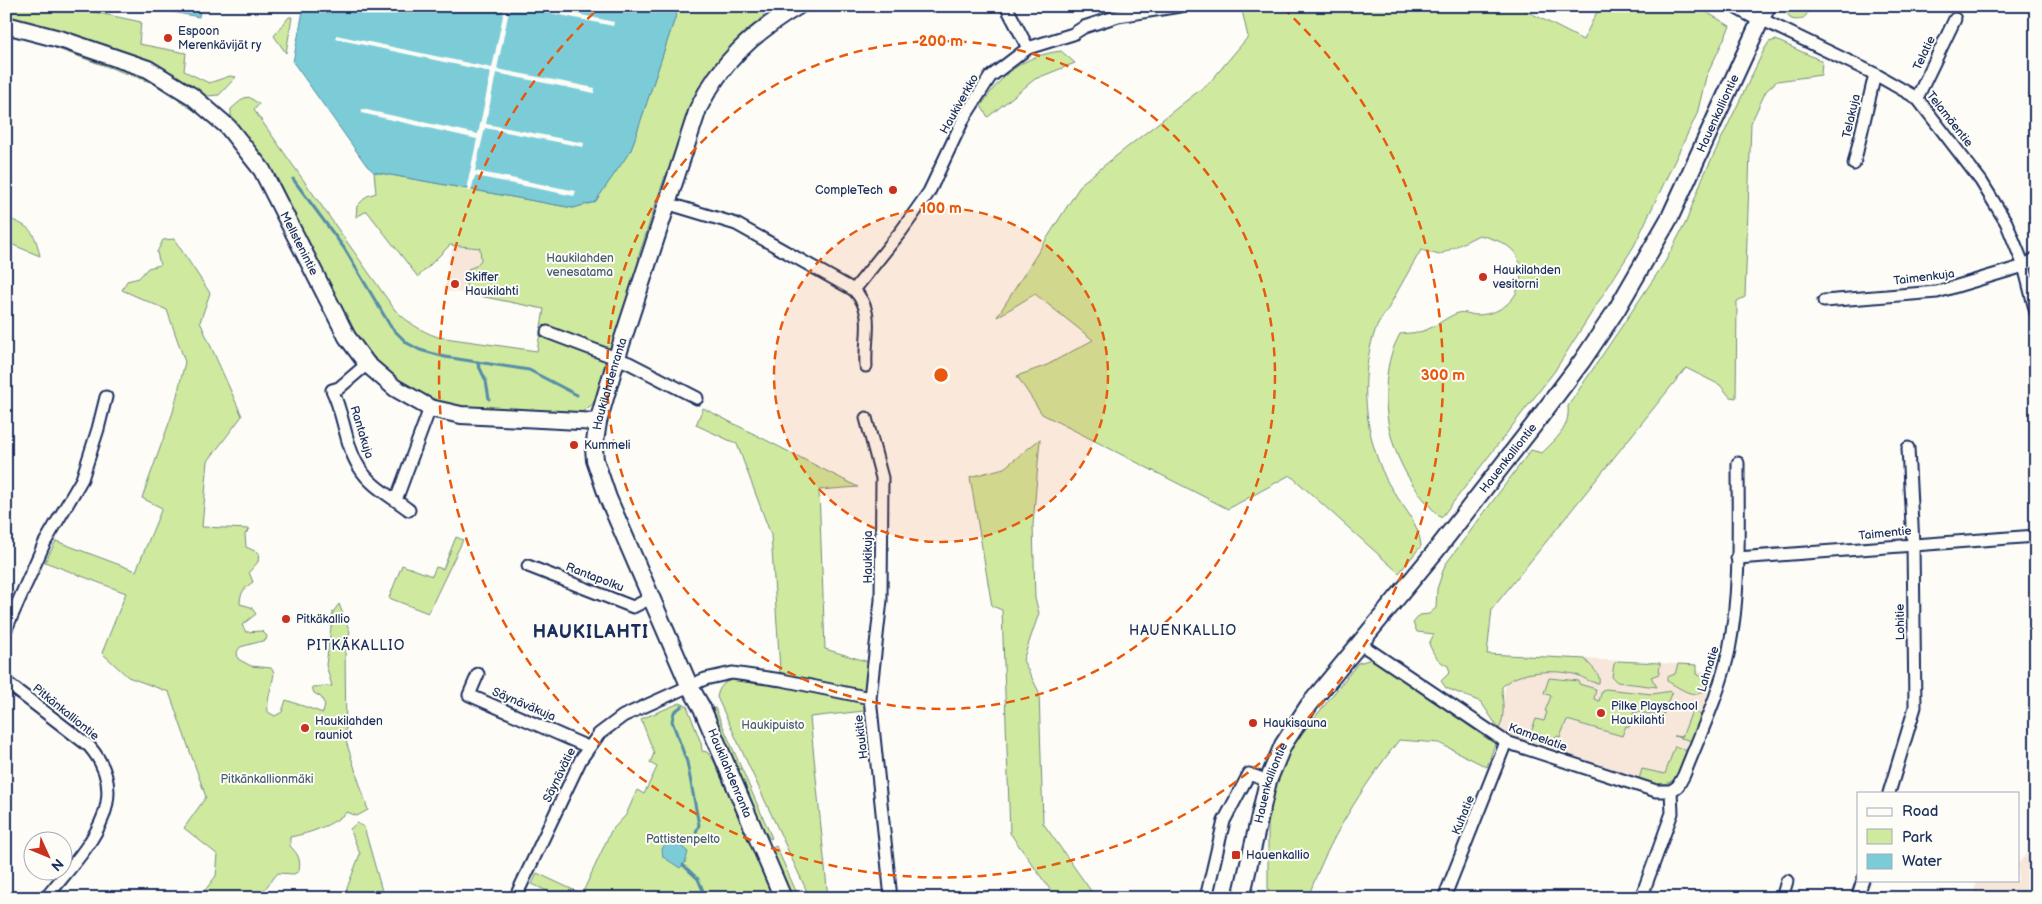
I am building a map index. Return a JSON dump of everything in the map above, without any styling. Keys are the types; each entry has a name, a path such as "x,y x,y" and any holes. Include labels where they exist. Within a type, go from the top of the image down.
{"street":[{"name":"Haukilahdenranta","path":"783,898 702,708 650,598 644,578 608,498 595,460 594,448 598,422 616,360 698,109 720,70 748,40 798,6"},
{"path":"1006,6 1028,48"},
{"name":"Haukiverkko","path":"854,290 902,230 929,192 964,118 990,77 1028,48 1118,16 1180,6"},
{"path":"1738,6 1764,13"},
{"name":"Telamäentie","path":"1764,13 1917,98 1990,195 2006,222 2024,266 2036,313"},
{"name":"Hauenkalliontie","path":"1241,898 1268,781 1283,745 1296,723 1359,643 1434,553 1533,426 1582,361 1617,309 1670,217 1764,13"},
{"name":"Telatie","path":"1917,98 1955,19"},
{"name":"Mellstenintie","path":"6,25 63,40 148,69 192,96 228,127 262,170 347,337 367,364 395,388 430,408 461,415 598,422"},
{"name":"Telakuja","path":"1854,164 1875,74"},
{"path":"666,203 736,224 854,290 863,300 867,310 866,366"},
{"name":"Taimenkuja","path":"1824,301 1938,292 2024,266 2036,258"},
{"path":"547,332 616,360 629,363 698,398"},
{"name":"Rantakuja","path":"367,364 339,388 332,390 339,404 359,467 380,491 396,500"},
{"path":"6,629 44,544 82,479 106,397"},
{"path":"409,510 396,500 430,408"},
{"name":"Haukikuja","path":"866,418 882,478 882,600 870,698"},
{"name":"Lohitie","path":"1889,792 1915,707 1913,544 1908,448"},
{"name":"Lahnatie","path":"1671,791 1678,786 1684,775 1721,679 1732,627 1737,558 1738,463"},
{"name":"Taimentie","path":"1737,558 2036,536"},
{"name":"Rantapolku","path":"528,566 633,607 650,598"},
{"name":"Kampelatie","path":"1359,643 1506,742 1656,791 1671,791"},
{"name":"Haukitie","path":"690,685 721,674 732,673 782,680 870,698 891,898"},
{"name":"Säynäväkuja","path":"478,674 470,695 588,747"},
{"name":"Pitkänkalliontie","path":"6,682 89,746 100,759 109,787 108,803 100,827 46,898"},
{"name":"Säynävätie","path":"516,898 588,747 599,734 623,716 690,685"},
{"name":"Kuhatie","path":"1444,898 1506,742"},
{"path":"1206,898 1224,821 1245,781 1249,774 1268,781"},
{"path":"1641,898 1672,813 1671,791"},
{"path":"1782,898 1787,882"},
{"path":"1857,898 1862,882"}],"shaded area":[{"path":"453,246 480,248 481,259 476,266 468,269 465,293 444,291"},
{"name":"Pilke Playschool Haukilahti","path":"1510,655 1697,665 1697,670 1717,674 1678,774 1646,780 1518,740 1499,729"},
{"path":"2031,850 2036,852 2036,898 1972,898 1976,882 2020,882 2020,861"}],"green space":[{"path":"6,6 66,6 141,22 139,44 186,53 184,71 209,83 230,76 236,77 219,95 207,96 173,74 122,51 6,16"},
{"name":"Haukilahden venesatama","path":"679,6 778,6 767,11 758,25 735,46 671,176 665,176 638,258 643,260 593,404 582,412 453,407 417,392 391,376 367,350 348,323 279,182 235,124 231,116 231,109 244,98 249,97 259,104 254,110 395,310 405,318 420,329 438,337 537,351 544,309 465,293 468,269 476,266 481,260 480,248 450,245 418,277 367,211 356,217 357,206 367,196 376,193 374,172 573,208 595,202 631,150"},
{"path":"1241,6 1517,6 1583,40 1600,6 1696,6 1730,26 1706,77 1697,114 1634,246 1554,372 1441,518 1428,504 1407,475 1393,443 1386,408 1386,381 1391,354 1400,334 1423,331 1458,313 1463,312 1477,315 1497,311 1505,306 1516,293 1521,275 1520,265 1515,252 1498,241 1479,235 1439,255 1421,250 1377,327 1369,352 1367,370 1366,408 1373,445 1386,479 1412,519 1421,546 1399,573 1290,475 1228,509 1042,414 1017,376 1047,365 1093,340 1035,294 997,317 1082,183 1210,82 1248,37"},
{"path":"1790,6 1811,6 1806,16 1798,20 1791,19 1787,13"},
{"path":"289,17 292,17 286,53 274,36"},
{"path":"1776,40 1822,61 1821,75 1777,81 1766,91 1751,123 1745,297 1737,301 1736,398 1730,397 1720,385 1686,368 1492,609 1487,654 1585,659 1597,673 1599,679 1599,683 1596,683 1569,673 1537,672 1508,681 1502,687 1503,713 1499,729 1481,702 1446,688 1441,681 1450,672 1448,666 1436,657 1429,644 1434,634 1417,632 1413,623 1420,615 1429,614 1436,608 1437,589 1445,565 1531,450 1542,453 1565,427 1568,406 1665,262 1686,222 1703,177 1764,50 1769,42"},
{"path":"57,45 138,74 175,94 211,122 153,83 55,48"},
{"path":"1061,51 1075,63 1035,79 988,117 981,106 1005,76 1014,68 1035,57"},
{"path":"6,217 30,230 36,240 40,256 6,242"},
{"name":"Pitkänkallionmäki","path":"174,239 210,293 200,322 242,416 208,461 202,527 250,529 245,534 246,547 259,553 258,562 249,572 253,582 243,591 240,600 240,604 251,607 256,614 242,625 246,632 262,631 267,636 266,640 240,647 237,652 238,659 251,666 271,668 274,672 268,712 275,716 282,712 286,700 323,713 325,705 321,697 314,693 312,687 332,686 326,665 333,612 339,604 350,632 345,649 346,741 368,810 357,816 347,812 320,828 290,837 290,846 297,854 300,863 299,871 294,874 278,873 263,891 264,898 199,898 216,876 218,855 184,828 206,797 169,692 128,677 102,653 126,593 45,562 56,541 136,571 162,508 142,498 173,412 185,362 167,310 122,290 127,281 139,278 148,268 160,265 157,252 163,240"},
{"name":"Haukipuisto","path":"703,408 858,487 819,490 825,649 869,662 864,711 810,717 828,898 810,898 717,697 720,688 726,682 733,679 751,680 778,687 780,669 771,535 737,444 696,425"},
{"path":"1040,439 1033,525 1035,598 1039,613 1023,660 1039,692 1043,823 1096,898 1056,898 1010,833 1002,610 992,606 970,477 1004,468"},
{"path":"456,537 463,540 428,613 389,598 402,565 432,576 436,567 443,569"},
{"path":"1372,659 1495,744 1487,767 1439,743 1399,740 1347,815 1325,856 1308,898 1268,898 1268,804 1285,755 1358,663"},
{"path":"1617,661 1660,663 1659,674 1651,677 1657,687 1617,682 1612,677 1614,664"},
{"path":"1678,664 1697,665 1697,674 1707,680 1700,692 1690,693 1667,681 1667,677 1675,674"},
{"path":"1549,678 1579,681 1579,684 1596,689 1594,699 1599,701 1602,690 1606,689 1652,694 1672,691 1663,715 1634,712 1629,727 1626,726 1622,736 1567,720 1560,737 1557,736 1555,739 1531,732 1536,719 1544,721 1547,712 1545,711 1551,696 1544,693"},
{"name":"Pattistenpelto","path":"680,703 687,706 701,743 702,751 707,752 714,761 774,898 562,898 532,884 537,873 582,894 611,831 626,815 637,790 644,794 657,767 650,763 654,753 641,719"},
{"path":"713,708 715,708 772,838 770,839 750,809 725,751"},
{"path":"1692,711 1701,715 1692,741 1674,736 1682,737"},
{"path":"1675,746 1687,751 1680,770 1672,781 1666,784 1659,784 1639,779 1642,769 1665,774"},
{"path":"357,823 364,827 384,898 345,898 360,854 350,829"},
{"path":"776,846 799,898 790,898 772,848"}],"water":[{"path":"140,6 201,6 199,17"},
{"path":"304,6 679,6 631,150 595,202 573,208 374,172 367,166 293,62"},
{"path":"667,841 680,845 688,852 685,863 680,868 663,857 662,849"}],"pier":[{"path":"505,6 510,6 497,69 595,88 594,93 496,73 486,124 584,143 583,147 485,128 475,171 576,191 574,196 475,176 471,191 468,191 469,187 467,186 477,139 361,113 362,109 478,134 491,72 336,39 336,35 492,68"},
{"path":"517,6 540,6 614,22 613,26"}],"waterway":[{"path":"293,179 344,248 391,327 407,343 420,350 445,357 529,370 577,395"},
{"path":"477,362 486,381 489,399"},
{"path":"682,706 674,712 672,721 687,762 699,825 696,832"},
{"path":"683,865 698,879 706,898"}],"place":[{"name":"Espoon Merenkävijät ry","path":"168,38"},
{"name":"CompleTech","path":"893,190"},
{"name":"Haukilahden vesitorni","path":"1483,277"},
{"name":"Skiffer Haukilahti","path":"455,284"},
{"name":"Kummeli","path":"574,445"},
{"name":"Pitkäkallio","path":"286,619"},
{"name":"Pilke Playschool Haukilahti","path":"1601,713"},
{"name":"Haukisauna","path":"1253,723"},
{"name":"Haukilahden rauniot","path":"305,728"},
{"name":"Hauenkallio","path":"1236,855"}],"district":[{"name":"HAUENKALLIO","path":"1183,630"},
{"name":"HAUKILAHTI","path":"591,632"},
{"name":"PITKÄKALLIO","path":"356,645"}]}
